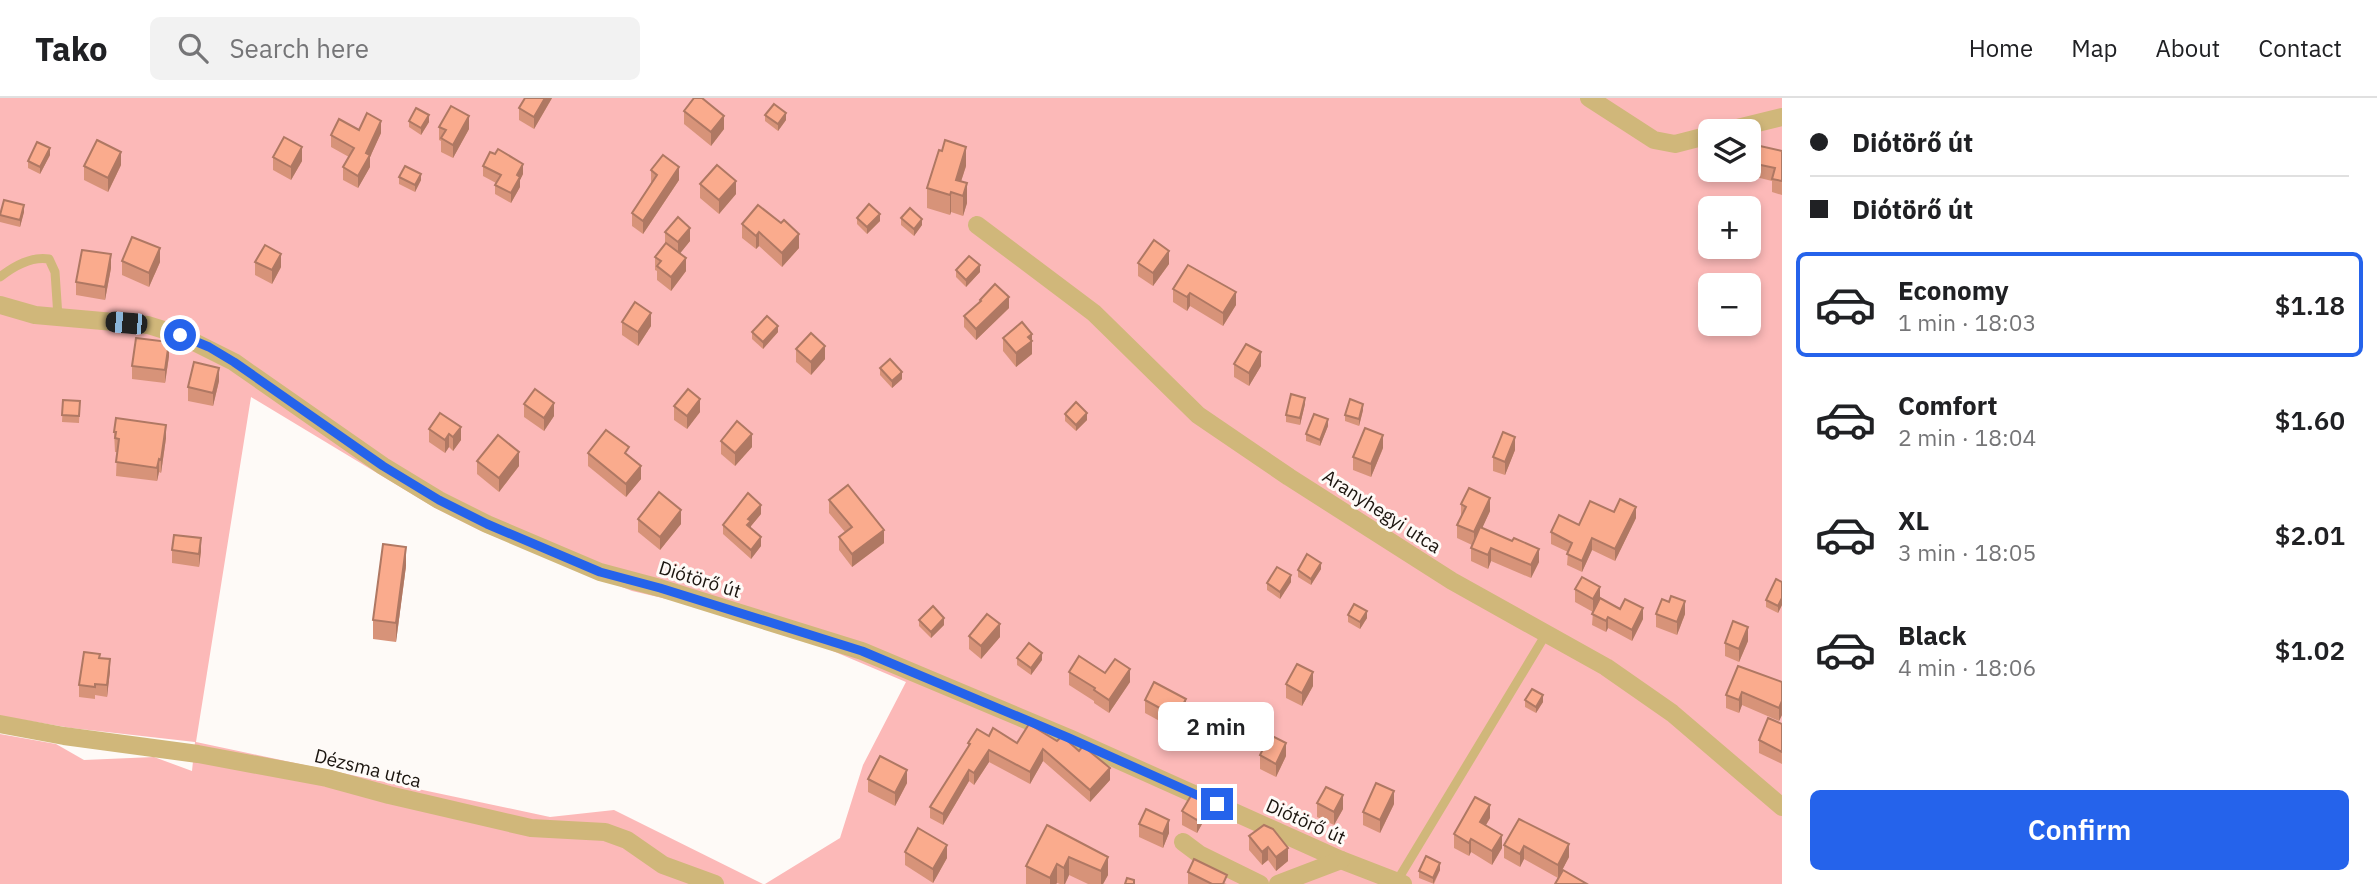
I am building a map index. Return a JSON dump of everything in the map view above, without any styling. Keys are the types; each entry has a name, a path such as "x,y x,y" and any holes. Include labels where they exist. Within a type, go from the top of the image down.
{"street":[{"path":"1589,98 1654,140 1675,144 1698,138"},
{"path":"1761,122 1782,117"},
{"name":"Aranyhegyi utca","path":"977,225 1094,313 1199,415 1289,477 1452,581 1606,667 1672,713 1782,807"},
{"name":"Diótörő út","path":"0,305 35,315 148,325 180,335 209,347 234,362 383,466 439,500 487,524 600,572 862,651 1069,738 1341,860 1400,882"},
{"name":"Dézsma utca","path":"0,724 64,736 198,754 327,778 530,828 605,832 627,840 663,865 715,884"},
{"path":"1184,842 1199,854 1260,884"},
{"path":"1278,884 1341,860"}],"lane":[{"path":"0,277 26,261 41,257 49,259 55,272 58,317"},
{"path":"1400,882 1546,634"}],"shaded area":[{"path":"0,98 1782,98 1782,884 765,884 840,838 863,765 906,682 762,621 632,591 481,531 435,508 251,397 196,742 550,817 614,810 763,884 0,884 0,734 56,744 84,760 154,757 192,771 195,742 71,728 0,716"}],"building":[{"path":"525,98 545,98 534,117 519,108"},
{"path":"694,98 702,98 724,116 711,132 684,111"},
{"path":"774,104 786,113 778,124 765,115"},
{"path":"451,106 469,116 453,145 441,138 446,130 439,127"},
{"path":"416,108 429,115 421,128 409,121"},
{"path":"367,113 381,121 366,153 370,155 358,176 343,167 354,148 331,135 339,119 359,130"},
{"path":"284,137 302,147 291,167 273,157"},
{"path":"97,140 121,152 108,178 84,166"},
{"path":"945,140 966,147 956,180 967,183 963,196 927,188 939,150 942,151"},
{"path":"37,142 50,148 40,167 28,161"},
{"path":"1761,146 1782,151 1782,181 1772,179 1775,168 1761,165"},
{"path":"498,149 523,164 517,175 520,177 511,193 495,185 501,175 483,166 490,152 495,154"},
{"path":"663,155 679,167 643,221 632,213 657,175 651,170"},
{"path":"717,165 736,181 719,200 700,184"},
{"path":"405,166 421,174 415,185 399,177"},
{"path":"4,200 24,205 20,220 0,215"},
{"path":"869,204 880,214 867,227 857,218"},
{"path":"758,205 781,223 784,220 799,234 782,253 759,232 756,236 742,224"},
{"path":"910,208 922,219 914,229 901,218"},
{"path":"678,217 690,228 678,242 665,232"},
{"path":"132,237 160,248 149,273 122,261"},
{"path":"1154,240 1169,251 1153,273 1138,263"},
{"path":"666,243 686,258 671,277 657,266 661,261 655,257"},
{"path":"265,245 281,254 272,270 255,262"},
{"path":"82,250 111,254 105,287 76,282"},
{"path":"969,256 980,265 966,280 956,270"},
{"path":"1188,265 1236,292 1223,313 1190,293 1187,297 1173,289"},
{"path":"995,284 1009,297 976,329 964,316"},
{"path":"635,302 651,313 638,332 622,322"},
{"path":"767,316 778,326 763,342 752,332"},
{"path":"1022,322 1032,334 1028,337 1032,341 1016,353 1003,338"},
{"path":"811,333 825,346 811,362 796,349"},
{"path":"136,338 169,342 165,370 132,366"},
{"path":"1246,344 1261,352 1249,373 1234,364"},
{"path":"890,359 902,372 892,381 880,368"},
{"path":"194,362 219,368 213,393 188,387"},
{"path":"535,389 554,403 544,418 524,404"},
{"path":"688,389 700,399 687,416 674,406"},
{"path":"1291,394 1305,398 1300,418 1286,415"},
{"path":"1350,399 1363,404 1359,419 1345,415"},
{"path":"63,400 80,401 79,416 62,415"},
{"path":"1076,402 1087,413 1076,425 1065,414"},
{"path":"440,413 461,427 453,437 449,434 445,440 429,429"},
{"path":"1314,414 1328,419 1320,440 1306,434"},
{"path":"116,418 166,425 161,460 159,459 157,468 116,462 119,439 115,438 114,432"},
{"path":"737,421 752,434 735,453 721,441"},
{"path":"1365,428 1383,435 1371,464 1353,457"},
{"path":"606,430 629,447 625,453 641,466 626,484 588,453"},
{"path":"1503,432 1515,437 1505,462 1493,457"},
{"path":"498,435 519,452 499,478 477,461"},
{"path":"848,485 884,530 852,554 839,537 852,527 829,500"},
{"path":"1469,488 1490,498 1474,532 1457,525 1466,507 1461,504"},
{"path":"659,492 681,510 660,537 638,519"},
{"path":"748,493 761,505 748,519 751,521 747,525 761,537 751,550 723,525"},
{"path":"1620,499 1636,507 1615,549 1592,538 1582,561 1567,554 1572,543 1551,532 1559,515 1579,525 1590,501 1614,512"},
{"path":"1480,527 1539,549 1531,565 1491,548 1488,555 1471,548"},
{"path":"174,535 201,538 199,554 172,550"},
{"path":"383,544 406,547 396,623 373,620"},
{"path":"1307,554 1321,563 1311,579 1298,570"},
{"path":"1277,567 1291,575 1280,592 1267,583"},
{"path":"1582,577 1600,587 1593,599 1575,589"},
{"path":"1776,579 1782,582 1782,598 1778,606 1766,600"},
{"path":"1671,596 1685,601 1677,622 1656,614 1662,599 1669,602"},
{"path":"1600,598 1620,609 1625,599 1643,608 1632,630 1608,617 1606,621 1592,614"},
{"path":"1354,604 1367,611 1360,622 1348,615"},
{"path":"933,606 944,618 931,632 919,620"},
{"path":"987,614 1000,624 981,646 969,636"},
{"path":"1733,621 1748,627 1739,649 1725,643"},
{"path":"1029,643 1042,653 1031,668 1017,658"},
{"path":"84,652 100,654 99,658 110,659 107,685 79,685"},
{"path":"1079,656 1105,673 1115,659 1130,669 1109,700 1069,672"},
{"path":"1297,664 1313,672 1302,693 1286,684"},
{"path":"1738,666 1782,682 1782,701 1779,708 1742,692 1739,700 1726,695"},
{"path":"1154,682 1186,699 1176,717 1145,700"},
{"path":"1532,689 1543,695 1536,707 1525,700"},
{"path":"1768,718 1782,724 1782,752 1759,740"},
{"path":"1029,724 1057,741 1062,736 1079,751 1083,746 1110,768 1090,790 1043,749 1030,772 989,750 974,773 969,770 943,814 930,807 977,729 989,736 993,728 1017,743"},
{"path":"1270,735 1286,743 1276,764 1260,755"},
{"path":"880,756 907,770 895,793 868,779"},
{"path":"1376,783 1394,791 1380,820 1363,812"},
{"path":"1326,787 1343,795 1334,812 1317,803"},
{"path":"1192,794 1207,802 1197,820 1182,811"},
{"path":"1475,797 1490,805 1480,822 1502,835 1492,851 1471,839 1469,843 1454,834"},
{"path":"1146,809 1169,820 1163,834 1139,824"},
{"path":"1519,819 1569,844 1558,865 1524,846 1520,854 1504,845"},
{"path":"1047,825 1108,857 1101,871 1069,857 1064,868 1057,864 1050,878 1026,866"},
{"path":"1264,825 1273,829 1288,848 1276,857 1268,847 1262,852 1249,836"},
{"path":"918,828 947,845 933,869 905,852"},
{"path":"1426,856 1440,863 1433,878 1419,871"},
{"path":"1194,859 1227,875 1223,884 1212,884 1188,872"},
{"path":"1563,870 1587,884 1555,884"},
{"path":"1127,878 1134,880 1134,884 1125,884"}],"route":[{"path":"180,335 209,347 254,374 383,466 439,500 487,524 600,572 862,651 1217,804"}]}
